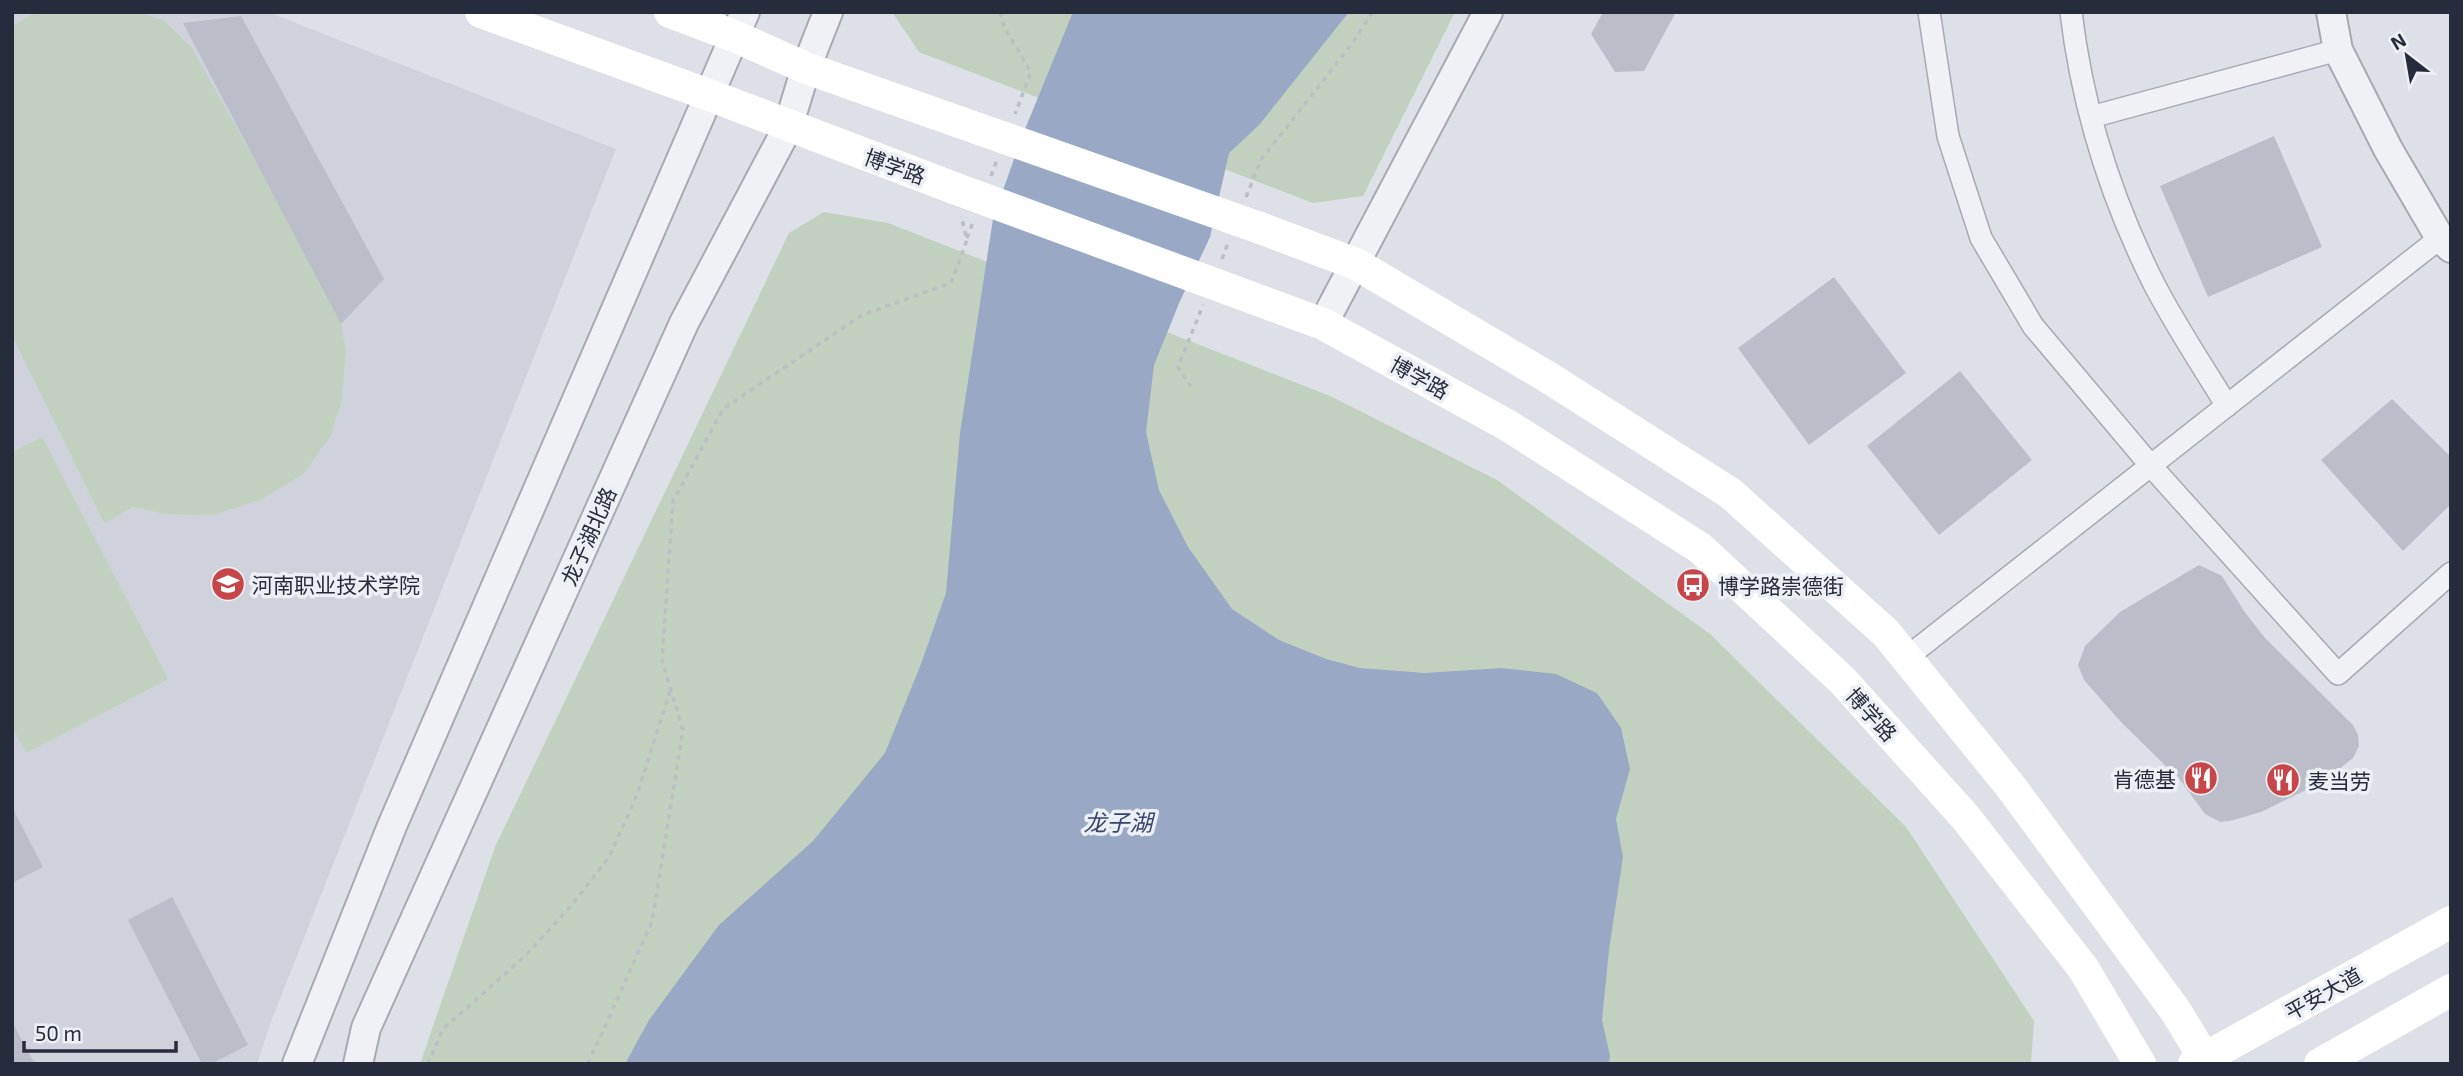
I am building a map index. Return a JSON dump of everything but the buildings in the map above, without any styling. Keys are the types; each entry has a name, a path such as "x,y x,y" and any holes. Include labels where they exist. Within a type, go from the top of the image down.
{"main road":[{"name":"博学路","path":"481,12 1323,324 1507,425 1700,548 1843,681 1966,818 2083,968 2140,1064"},
{"path":"670,12 740,24 806,68 1356,264 1546,376 1730,493 1886,633 1906,657 2011,787 2175,1010 2203,1062"},
{"name":"平安大道","path":"2203,1062 2451,922"},
{"path":"2320,1064 2451,990"}],"street":[{"name":"龙子湖北路","path":"358,1064 366,1028 684,323 788,127 806,68 828,12"},
{"path":"1323,324 1488,12"},
{"path":"1930,12 1948,136 1981,239 2033,326 2151,466 2338,674 2451,573"},
{"path":"2071,12 2077,62 2091,117 2124,218 2153,283 2227,406"},
{"path":"1906,657 2227,406 2445,243 2388,149 2338,50 2331,12"},
{"path":"296,1064 392,826 740,24"},
{"path":"2091,117 2338,50"}],"path":[{"path":"1246,199 1261,160 1351,46 1373,12"},
{"path":"588,1064 652,922 683,730 662,660 673,501 723,409 862,315 951,283 967,240 954,188"},
{"path":"1191,387 1178,367 1217,285 1230,237"},
{"path":"428,1064 443,1029 524,957 572,905 609,857 637,795 671,689"}],"shaded area":[{"name":"河南职业技术学院","path":"12,12 268,12 616,149 272,1019 257,1064 12,1064"}],"green space":[{"path":"43,12 138,12 164,21 192,48 338,309 346,351 341,403 330,437 303,474 262,499 213,515 166,514 133,507 104,523 12,335 12,26 31,15"},
{"path":"892,12 1455,12 1363,196 1313,203 919,52"},
{"path":"824,212 888,223 1330,396 1497,480 1710,634 1906,827 2034,1021 2031,1064 420,1064 495,847 789,233"},
{"path":"42,437 168,679 26,753 12,726 12,452"}],"water":[{"name":"龙子湖","path":"1073,12 1349,12 1259,125 1229,153 1210,237 1154,365 1146,432 1159,490 1188,547 1232,609 1279,640 1326,659 1360,668 1424,673 1502,668 1556,674 1597,693 1621,728 1630,769 1616,819 1623,857 1602,1020 1610,1056 1609,1064 625,1064 649,1020 719,925 813,841 885,753 946,593 960,433 993,219 1021,139"}],"place":[{"name":"河南职业技术学院","path":"228,584"},
{"name":"博学路崇德街","path":"1693,585"},
{"name":"肯德基","path":"2201,778"},
{"name":"麦当劳","path":"2283,780"}]}
